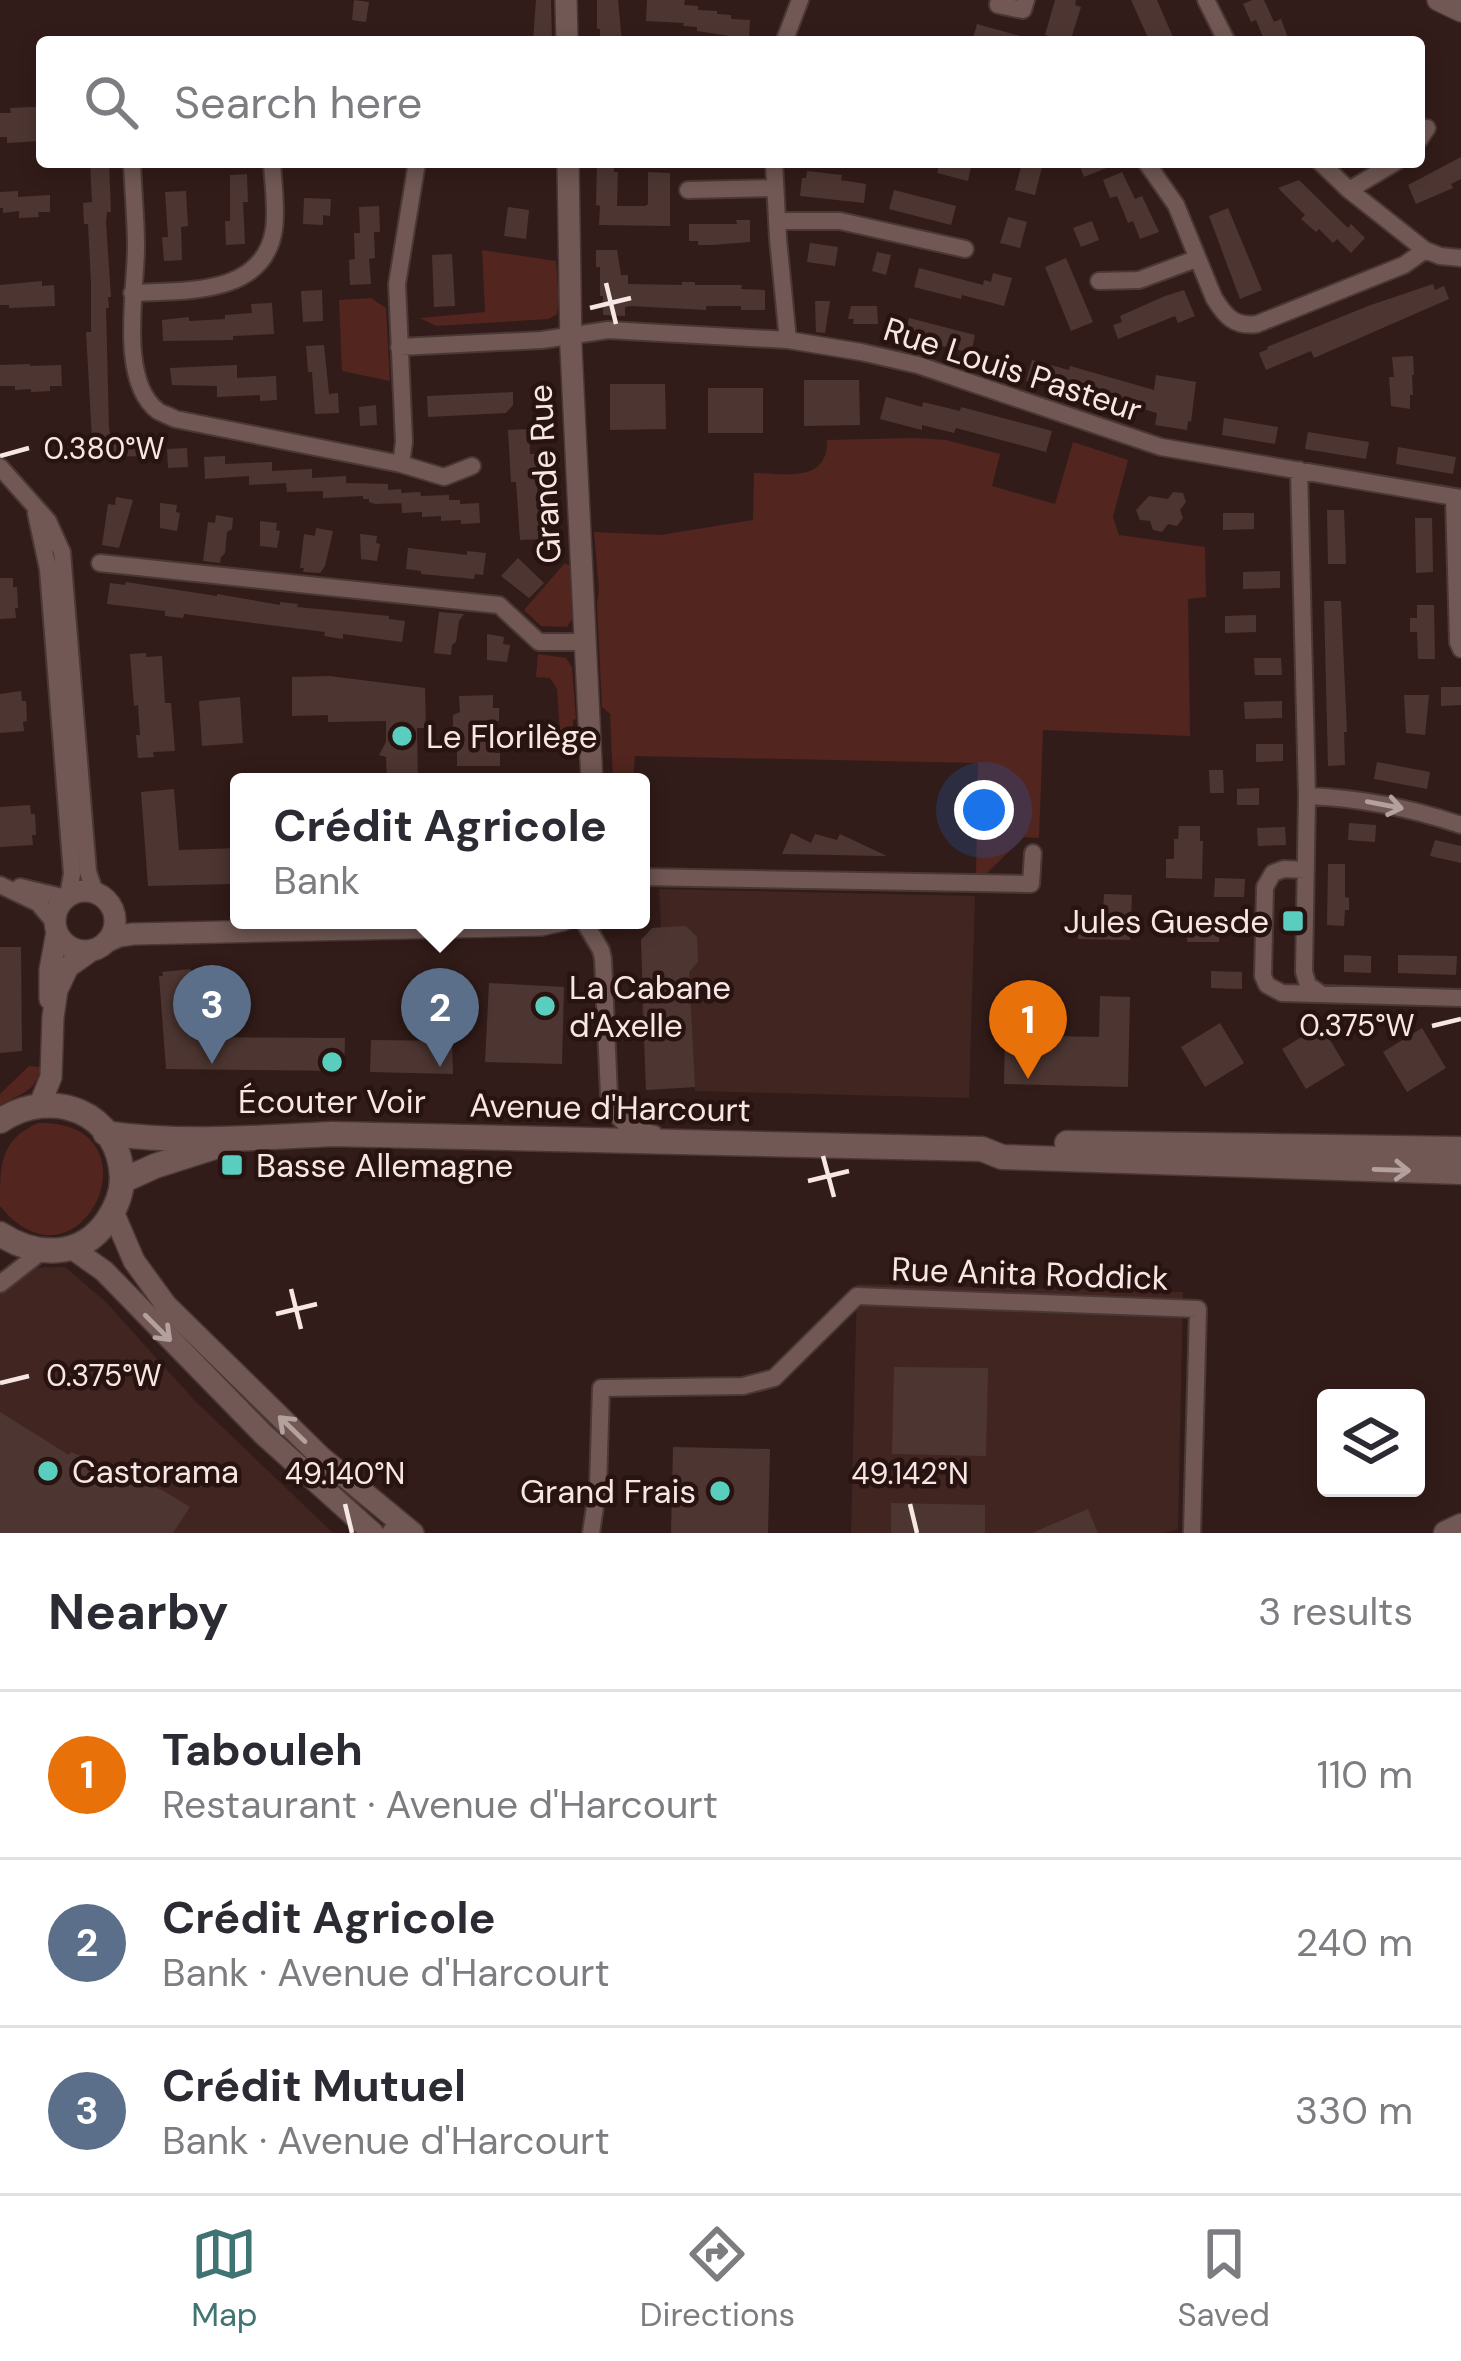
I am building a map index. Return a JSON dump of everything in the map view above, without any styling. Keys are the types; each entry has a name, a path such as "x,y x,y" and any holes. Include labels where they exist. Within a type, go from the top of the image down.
{"main road":[{"path":"0,1121 26,1107 69,1106 94,1120 105,1133 120,1162 122,1181 120,1199 102,1229 73,1249 41,1252 0,1234"},
{"name":"Avenue d'Harcourt","path":"105,1133 237,1140 332,1134 982,1149 1005,1142 1461,1149"},
{"name":"Avenue d'Harcourt","path":"122,1181 237,1140"},
{"name":"Avenue d'Harcourt","path":"982,1149 1002,1157 1461,1172"},
{"path":"1446,1533 1461,1526"}],"street":[{"path":"566,0 567,36"},
{"path":"786,36 800,0"},
{"path":"999,0 998,4 1023,10 1025,0"},
{"path":"1207,0 1224,36"},
{"path":"1438,0 1461,11"},
{"path":"132,168 134,358 155,409 175,419 401,464 444,477 472,466"},
{"path":"132,293 214,287 254,269 275,226 272,168"},
{"path":"401,464 397,284 416,168"},
{"name":"Grande Rue","path":"568,168 592,773"},
{"path":"774,168 788,340"},
{"path":"1150,168 1176,205 1196,259 1230,320 1257,324 1404,265 1425,250"},
{"path":"1326,168 1425,250 1461,258"},
{"path":"1349,190 1386,168"},
{"path":"688,190 775,188"},
{"path":"776,221 840,221 965,249"},
{"path":"1099,281 1138,280 1196,259"},
{"name":"Rue Louis Pasteur","path":"399,347 542,340 608,329 788,340 918,365 1161,447 1458,498"},
{"path":"0,467 48,521 62,552 88,872 114,927 99,945 68,967 57,991 51,1077 40,1104"},
{"path":"1300,470 1307,796 1304,972 1308,985 1321,994"},
{"path":"1458,498 1461,649"},
{"path":"34,506 49,569 72,874 67,897 58,908 49,982 53,1017"},
{"path":"100,563 499,605 538,642 585,642"},
{"path":"1307,796 1362,801 1461,825"},
{"path":"650,878 1031,884 1033,853"},
{"path":"1306,870 1283,869 1265,886 1263,976 1267,985 1282,993 1461,998"},
{"path":"0,884 67,897 84,891 126,918 186,933"},
{"path":"0,884 38,903 68,945 84,951 133,934 364,929"},
{"path":"589,929 602,950 609,1095 620,1120 635,1129 685,1142"},
{"path":"51,1077 69,1106"},
{"path":"113,1212 134,1261 166,1305 321,1457 413,1533"},
{"path":"73,1249 104,1271 263,1435 373,1533"},
{"path":"0,1285 41,1252"},
{"name":"Rue Anita Roddick","path":"591,1533 598,1487 601,1388 743,1386 774,1378 857,1296 1198,1309 1192,1533"}],"shaded area":[{"path":"482,250 556,261 557,314 549,319 436,326 420,318 485,312"},
{"path":"371,298 386,308 390,381 342,371 339,300"},
{"path":"827,440 946,440 1000,454 992,486 1055,504 1073,442 1128,460 1113,517 1119,535 1205,547 1206,597 1188,599 1190,736 1043,730 1039,838 1024,837 987,873 976,873 978,763 635,756 634,773 613,773 610,714 602,707 594,532 660,535 753,520 754,473 813,470 825,454"},
{"path":"564,564 570,565 572,619 567,627 541,626 524,610"},
{"path":"538,654 566,658 572,667 574,747 561,748 557,689 550,678 536,677"},
{"path":"659,889 975,896 969,1098 695,1091 694,1087 646,1090 641,940 652,928 661,927"},
{"path":"29,1066 41,1067 35,1083 0,1106 0,1094"},
{"path":"38,1123 76,1130 97,1149 103,1174 97,1200 81,1222 58,1234 30,1231 0,1206 9,1146"},
{"path":"65,1267 105,1301 195,1401 333,1533 0,1533 0,1293 32,1268"},
{"path":"857,1284 1183,1292 1178,1529 1164,1533 851,1533"}],"building":[{"path":"354,0 369,2 366,22 352,20"},
{"path":"536,0 551,0 552,36 533,36"},
{"path":"597,0 618,0 621,36 600,36"},
{"path":"647,0 685,0 684,5 698,6 698,10 750,20 749,36 697,31 684,23 646,21"},
{"path":"1055,0 1076,0 1075,5 1081,7 1072,36 1045,35"},
{"path":"1131,0 1157,0 1172,36 1147,36"},
{"path":"1264,0 1274,22 1281,19 1287,36 1263,36 1243,4"},
{"path":"977,24 1020,36 974,36"},
{"path":"36,107 36,141 7,143 7,137 0,137 0,113 11,113 10,108"},
{"path":"1461,157 1461,179 1451,184 1453,188 1416,204 1408,185"},
{"path":"90,168 109,168 109,429 111,437 149,436 150,456 93,457 86,332 91,332 91,283 83,203 92,202"},
{"path":"597,168 618,172 617,206 645,206 648,172 670,173 670,226 599,225 600,206 596,205"},
{"path":"938,168 971,168 968,181 937,173"},
{"path":"1021,168 1042,168 1035,195 1015,190"},
{"path":"1080,168 1106,168 1084,177"},
{"path":"807,171 842,175 841,180 866,184 864,203 800,196"},
{"path":"1122,172 1135,199 1142,196 1159,232 1140,239 1117,196 1110,198 1103,180"},
{"path":"247,174 245,244 226,245 230,175"},
{"path":"1299,180 1348,228 1351,224 1365,238 1351,253 1337,239 1333,243 1301,219 1305,215 1278,188"},
{"path":"894,190 956,206 951,225 889,209"},
{"path":"18,191 18,197 50,195 50,212 19,218 19,211 3,213 0,192"},
{"path":"186,191 188,226 181,227 182,260 164,261 162,237 168,237 165,192"},
{"path":"304,198 331,199 330,216 323,215 323,225 303,224"},
{"path":"379,206 380,232 374,232 375,258 369,259 371,284 350,285 354,233 360,233 359,207"},
{"path":"508,207 529,210 526,239 504,236"},
{"path":"1228,208 1262,290 1240,299 1209,216"},
{"path":"1008,217 1027,222 1020,248 1000,243"},
{"path":"736,220 750,220 750,242 698,245 698,241 689,241 689,224 737,224"},
{"path":"1092,221 1099,240 1081,247 1073,228"},
{"path":"810,243 838,247 835,266 807,262"},
{"path":"596,250 617,250 621,275 628,275 628,284 742,285 741,289 765,290 765,310 630,306 625,307 625,316 603,315"},
{"path":"877,252 891,255 886,275 872,271"},
{"path":"452,254 455,306 434,307 432,255"},
{"path":"1066,258 1093,322 1071,331 1045,267"},
{"path":"919,268 983,285 984,280 991,282 993,273 1012,278 1004,306 914,287"},
{"path":"42,281 42,286 54,285 55,306 0,305 0,285"},
{"path":"1433,284 1435,290 1444,286 1449,299 1314,358 1311,351 1266,370 1259,353 1267,347"},
{"path":"322,290 323,321 303,322 301,291"},
{"path":"1184,290 1195,316 1178,323 1175,316 1118,339 1113,325 1122,322 1120,316"},
{"path":"815,301 830,301 825,333 816,332"},
{"path":"272,303 274,334 163,341 162,320 225,319 225,315 252,313 251,304"},
{"path":"851,306 877,306 878,324 853,324 854,319 848,319"},
{"path":"909,318 975,335 971,353 904,337"},
{"path":"324,345 329,394 338,393 339,413 315,414 306,346"},
{"path":"1413,356 1410,409 1391,406 1392,357"},
{"path":"1032,360 1154,390 1156,375 1196,382 1191,422 1187,430 1155,425 1157,413 1026,381"},
{"path":"0,365 61,365 62,386 31,392 0,386"},
{"path":"237,365 237,378 276,376 277,400 260,401 260,395 217,397 217,386 172,385 170,368"},
{"path":"804,380 859,380 860,425 804,426"},
{"path":"610,384 665,384 666,429 610,430"},
{"path":"708,388 763,388 763,433 708,433"},
{"path":"513,392 513,405 506,413 428,417 427,396"},
{"path":"886,397 922,407 923,402 960,411 961,407 1052,431 1046,452 956,428 954,433 922,425 922,430 880,419"},
{"path":"376,405 377,425 360,426 359,407"},
{"path":"1224,418 1278,427 1275,444 1222,435"},
{"path":"529,429 544,539 520,540 508,430"},
{"path":"1308,432 1369,442 1366,459 1305,449"},
{"path":"1398,447 1456,457 1453,474 1396,464"},
{"path":"187,448 188,467 168,468 167,449"},
{"path":"225,456 225,464 272,462 272,471 312,469 312,478 346,476 346,483 388,484 388,490 401,489 402,503 375,504 363,496 323,498 323,491 287,492 286,483 249,485 249,476 205,479 204,457"},
{"path":"420,492 421,496 449,495 449,500 460,500 460,504 479,503 480,523 402,513 401,493"},
{"path":"1173,492 1183,493 1186,502 1177,526 1168,524 1162,532 1153,530 1150,521 1140,520 1136,510 1149,496 1168,499"},
{"path":"116,497 133,500 119,548 102,545 108,504 115,505"},
{"path":"160,503 177,505 177,531 160,528"},
{"path":"1327,510 1344,510 1346,564 1328,564"},
{"path":"1223,513 1254,513 1254,529 1223,530"},
{"path":"216,515 233,518 220,563 203,561 208,522 215,523"},
{"path":"1415,518 1432,518 1433,572 1416,573"},
{"path":"260,521 277,523 277,548 260,546"},
{"path":"316,528 333,531 325,566 320,573 303,572 304,534 315,536"},
{"path":"360,534 377,536 377,561 361,559"},
{"path":"408,548 486,553 483,575 475,574 474,579 406,569"},
{"path":"518,558 544,583 529,598 501,576"},
{"path":"1280,571 1280,588 1243,589 1243,572"},
{"path":"0,578 13,578 13,587 17,587 16,618 0,619"},
{"path":"110,583 389,616 405,621 402,642 343,634 343,639 324,636 325,632 184,614 183,618 165,616 165,611 107,604"},
{"path":"1324,601 1341,601 1345,765 1328,766"},
{"path":"1417,605 1434,605 1435,659 1418,659 1417,632 1410,632"},
{"path":"439,612 464,614 451,655 434,653"},
{"path":"1256,615 1256,632 1225,633 1225,616"},
{"path":"487,634 504,637 503,644 510,645 507,662 487,660"},
{"path":"146,653 146,657 162,656 175,751 138,758 138,705 134,706 130,654"},
{"path":"1254,658 1281,658 1282,675 1255,675"},
{"name":"Le Florilège","path":"329,676 425,688 426,728 417,728 418,773 387,773 386,757 379,755 386,742 386,721 328,722 328,715 292,716 292,677"},
{"path":"1441,687 1461,687 1461,705 1441,706"},
{"path":"21,691 26,701 24,731 0,733 0,694"},
{"path":"493,695 493,708 499,708 495,753 500,753 500,766 457,766 453,715 460,712 459,696"},
{"path":"1404,695 1429,695 1425,735 1406,733"},
{"path":"240,697 243,743 202,746 199,701"},
{"path":"1282,701 1282,718 1245,719 1244,702"},
{"path":"1256,744 1283,744 1283,761 1256,762"},
{"path":"1377,762 1430,772 1427,789 1374,779"},
{"path":"1209,770 1223,770 1224,793 1210,793"},
{"path":"1259,788 1259,805 1237,805 1237,789"},
{"path":"174,789 179,850 230,848 230,884 148,886 141,792"},
{"path":"30,805 35,814 33,845 0,847 0,807"},
{"path":"1349,823 1376,825 1375,842 1348,840"},
{"path":"1179,826 1200,826 1202,879 1166,878 1166,859 1174,859"},
{"path":"1285,827 1286,845 1258,846 1257,828"},
{"path":"791,833 811,843 815,834 837,840 840,834 887,856 782,854"},
{"path":"1435,840 1461,846 1461,863 1430,856"},
{"path":"1328,864 1345,864 1349,910 1345,910 1344,926 1327,925"},
{"path":"1215,878 1245,879 1244,897 1214,897"},
{"path":"1104,894 1132,895 1130,940 1078,939 1079,913 1103,914"},
{"path":"1188,925 1219,925 1219,942 1187,942"},
{"path":"686,926 697,937 698,962 689,972 695,1087 646,1090 641,940 652,928"},
{"path":"0,947 21,947 22,1051 0,1053"},
{"path":"1344,955 1371,956 1371,973 1344,972"},
{"path":"1398,955 1457,956 1456,975 1398,973"},
{"path":"191,969 197,1037 345,1038 344,1071 166,1069 159,976"},
{"path":"1211,971 1242,972 1242,989 1211,988"},
{"path":"489,983 564,987 562,1064 485,1062"},
{"path":"1100,996 1130,997 1128,1087 1004,1084 1005,1035 1099,1037"},
{"path":"1220,1023 1244,1063 1205,1087 1181,1047"},
{"path":"1321,1025 1345,1065 1306,1089 1282,1049"},
{"path":"1422,1028 1446,1068 1407,1092 1383,1052"},
{"path":"371,1040 452,1041 453,1074 370,1072"},
{"path":"894,1367 988,1368 986,1456 892,1454"},
{"name":"Castorama","path":"0,1412 69,1455 162,1490 190,1507 173,1533 0,1533"},
{"name":"Grand Frais","path":"673,1447 770,1449 768,1533 671,1533"},
{"path":"891,1503 985,1505 985,1533 891,1533"},
{"path":"1088,1509 1098,1533 1032,1533"}],"place":[{"name":"Le Florilège","path":"402,736"},
{"name":"Jules Guesde","path":"1293,921"},
{"name":"La Cabane d'Axelle","path":"545,1006"},
{"name":"Écouter Voir","path":"332,1062"},
{"name":"Crédit Mutuel","path":"212,1064"},
{"name":"Crédit Agricole","path":"440,1067"},
{"name":"Tabouleh","path":"1028,1079"},
{"name":"Basse Allemagne","path":"232,1165"},
{"name":"Castorama","path":"48,1471"},
{"name":"Grand Frais","path":"720,1491"}]}
